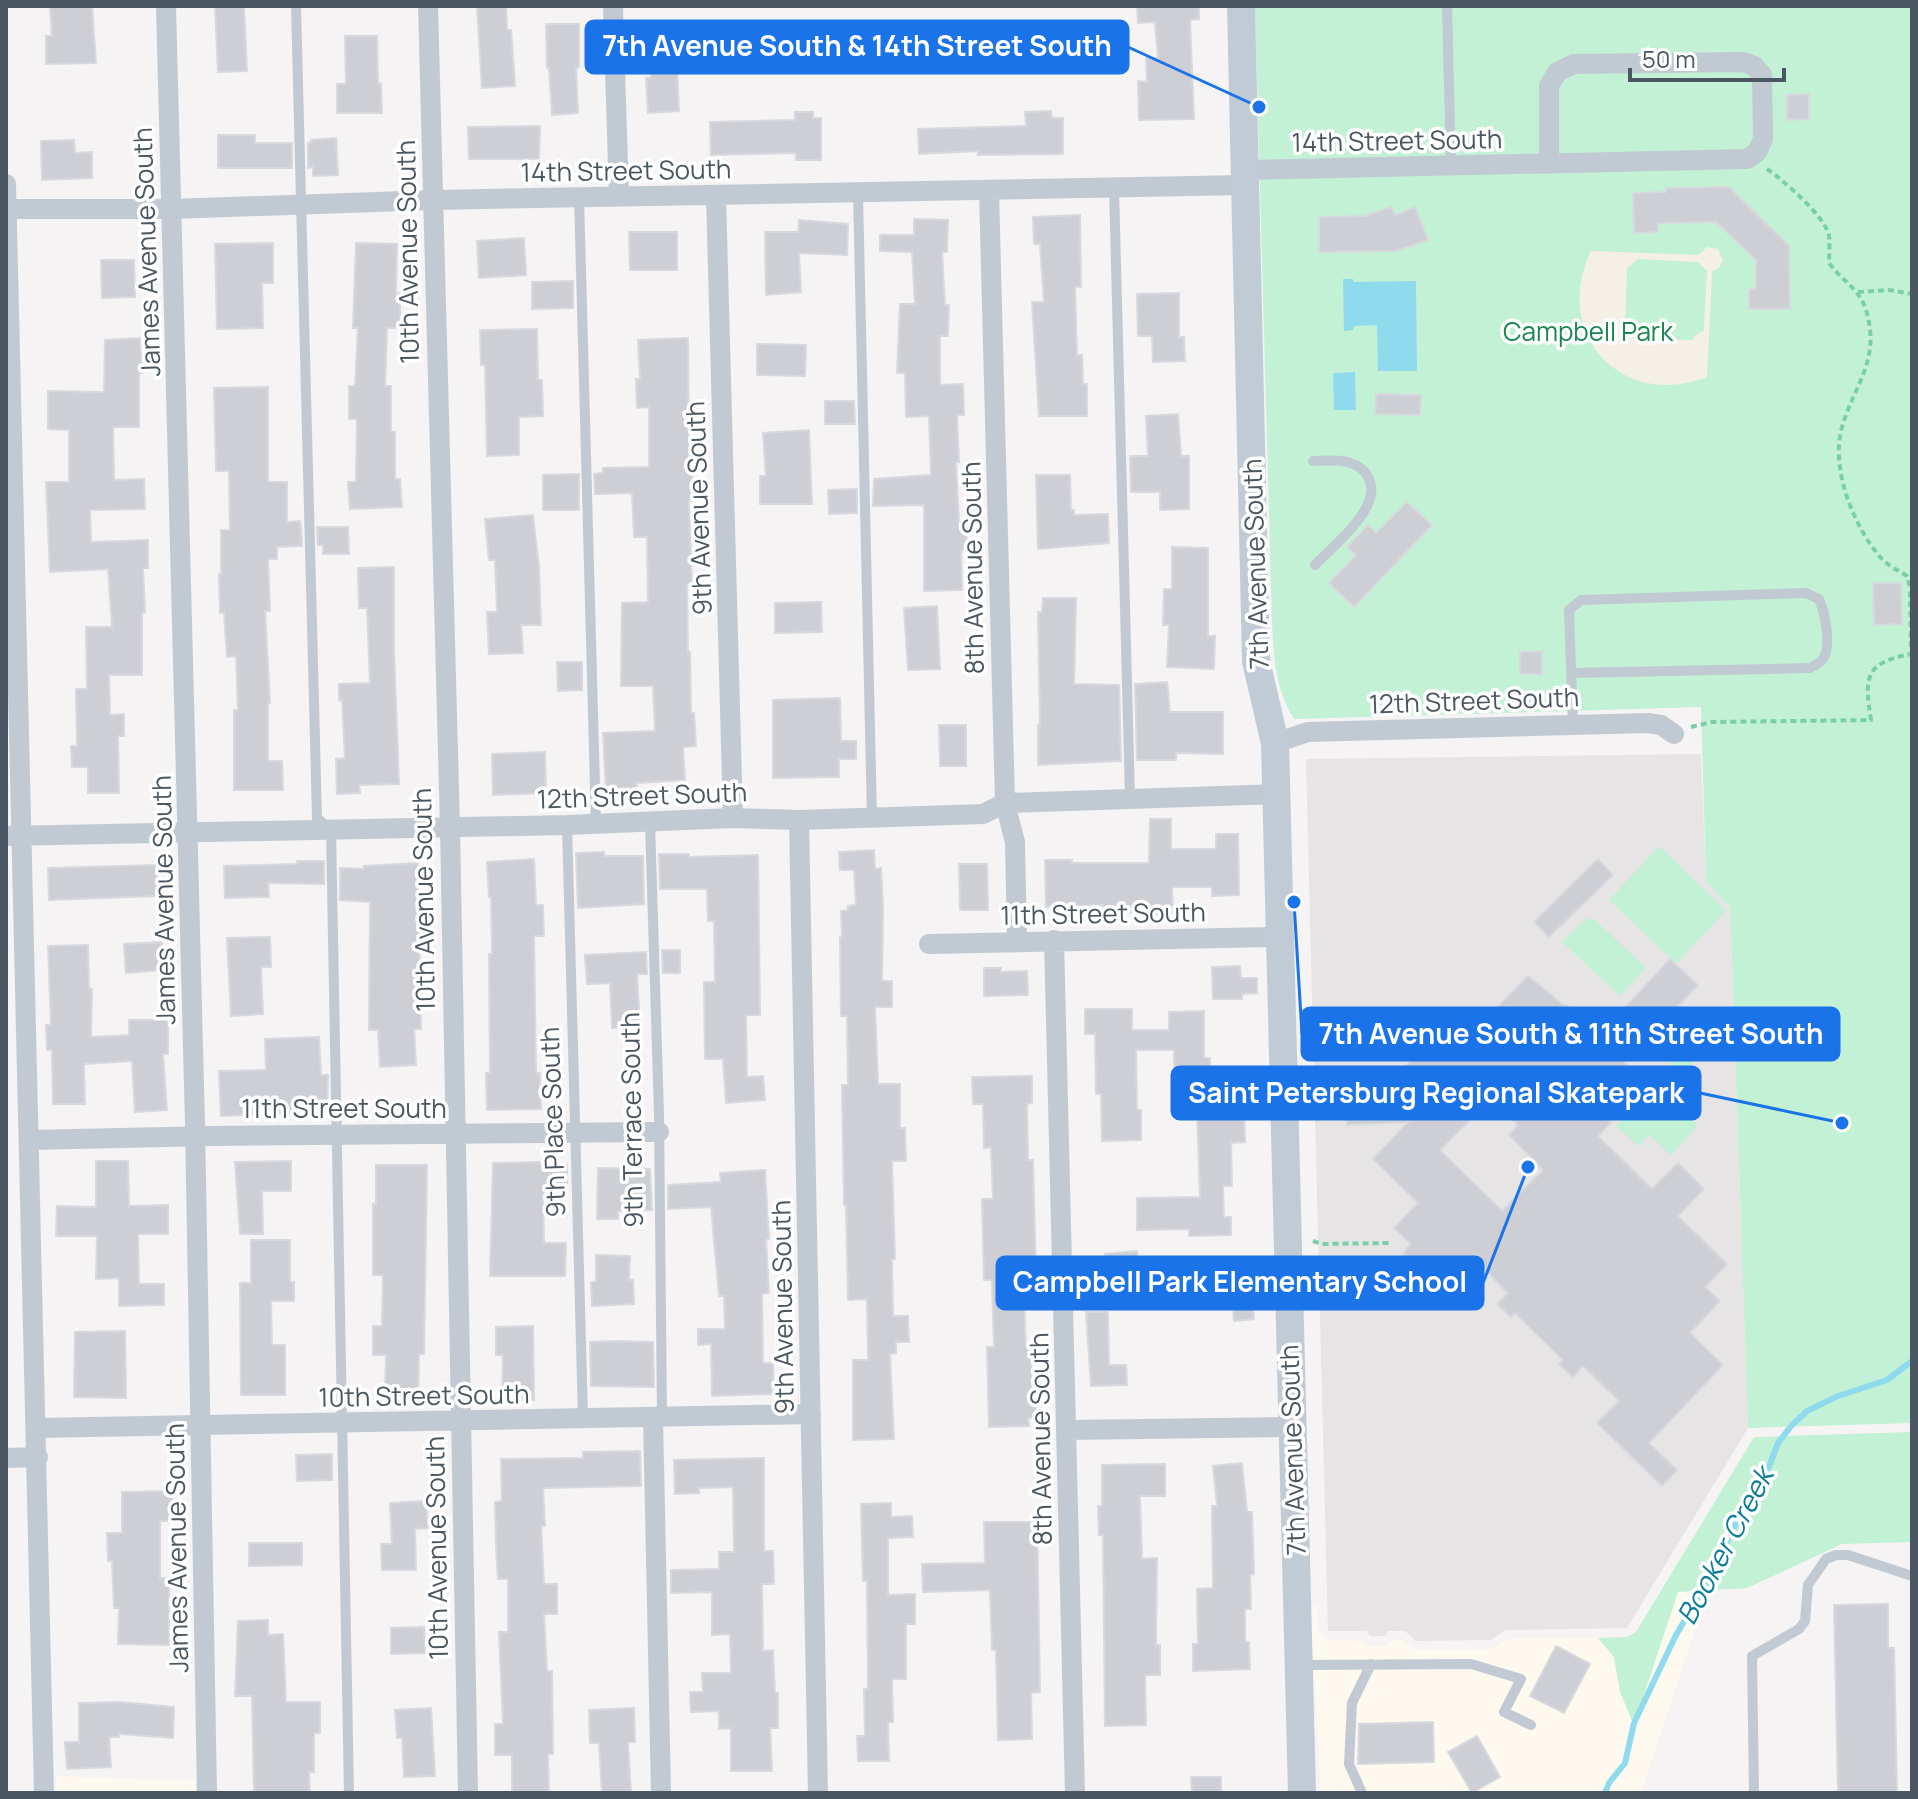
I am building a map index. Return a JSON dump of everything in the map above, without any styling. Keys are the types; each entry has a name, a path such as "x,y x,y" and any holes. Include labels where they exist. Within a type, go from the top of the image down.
{"street":[{"name":"James Avenue South","path":"166,6 196,1136 207,1793"},
{"name":"10th Avenue South","path":"428,6 450,827 468,1793"},
{"path":"613,6 619,197"},
{"name":"7th Avenue South","path":"1241,6 1256,661 1275,743 1302,1793"},
{"path":"1549,164 1549,86 1557,72 1579,64 1743,62 1754,66 1762,75 1763,139 1757,152 1747,159"},
{"name":"14th Street South","path":"7,209 172,209 433,200 1114,188 1451,167 1747,159"},
{"path":"6,184 14,836 30,1140 44,1793"},
{"name":"8th Avenue South","path":"989,191 1005,803 1015,842 1017,941"},
{"name":"9th Avenue South","path":"716,196 733,818"},
{"name":"12th Street South","path":"1275,743 1308,732 1573,724 1648,723 1661,725 1674,734"},
{"name":"12th Street South","path":"14,836 567,825 733,818 872,818 983,814 1005,803 1276,794"},
{"name":"9th Avenue South","path":"799,820 818,1793"},
{"name":"11th Street South","path":"929,944 1278,937"},
{"name":"8th Avenue South","path":"1054,940 1075,1793"},
{"name":"11th Street South","path":"30,1140 659,1132"},
{"name":"10th Street South","path":"37,1428 461,1423 811,1414"},
{"name":"9th Terrace South","path":"658,1417 661,1793"},
{"path":"1067,1430 1293,1427"},
{"path":"6,1458 38,1457"}],"lane":[{"path":"296,6 317,818 331,830 349,1793"},
{"path":"1447,6 1451,167"},
{"path":"1114,188 1130,798"},
{"path":"858,194 872,818"},
{"path":"579,197 596,824"},
{"path":"1313,461 1336,460 1357,464 1368,475 1372,487 1370,502 1362,516 1315,565"},
{"path":"1571,673 1810,668 1821,662 1826,653 1825,613 1819,599 1806,593 1581,600 1569,610 1571,673 1573,724"},
{"name":"9th Terrace South","path":"650,822 659,1132 658,1417"},
{"name":"9th Place South","path":"567,825 583,1418"},
{"path":"1754,1793 1752,1656 1799,1629 1805,1621 1808,1585 1826,1559 1848,1555 1912,1576"},
{"path":"1362,1793 1349,1764 1352,1703 1371,1664"},
{"path":"1300,1665 1471,1664 1521,1679 1504,1712 1531,1725"}],"path":[{"path":"1674,734 1712,722 1871,720 1866,691 1868,676 1876,665 1887,659 1911,654 1911,586 1907,576 1884,562 1864,532 1843,479 1840,437 1843,423 1862,383 1871,345 1866,310 1858,292 1829,263 1829,236 1817,216 1779,177 1747,159"},
{"path":"1858,292 1890,290 1912,294"},
{"path":"1313,1241 1322,1244 1389,1243"}],"shaded area":[{"path":"1701,754 1706,882 1730,906 1748,1428 1627,1628 1505,1630 1491,1640 1416,1641 1405,1631 1388,1631 1385,1636 1370,1636 1367,1631 1328,1631 1306,759"},
{"path":"1708,1590 1641,1793 1321,1793 1310,1607 1317,1606 1318,1631 1328,1640 1361,1641 1371,1646 1401,1640 1416,1650 1491,1649 1509,1639 1598,1638 1614,1657 1620,1692 1634,1724 1675,1596 1678,1592"},
{"path":"56,1776 195,1781 195,1793 56,1793"}],"green space":[{"name":"Campbell Park","path":"1255,6 1912,6 1912,1423 1748,1428 1730,907 1706,882 1701,707 1294,719 1288,708 1277,672 1272,623"},
{"path":"1659,846 1726,910 1676,964 1609,900"},
{"path":"1585,919 1594,919 1646,968 1620,996 1562,942"},
{"path":"1683,1007 1716,1039 1682,1074 1649,1044"},
{"path":"1653,1084 1698,1125 1671,1155 1649,1135 1638,1146 1616,1126"},
{"path":"1912,1432 1912,1542 1842,1544 1747,1588 1678,1592 1634,1725 1620,1692 1614,1657 1598,1638 1627,1637 1636,1632 1754,1437"}],"sand":[{"path":"1707,247 1718,249 1723,260 1719,268 1712,271 1707,377 1676,384 1647,383 1622,374 1602,358 1588,336 1580,310 1581,282 1591,251 1698,255","holes":["1638,259 1698,262 1707,271 1704,330 1693,340 1634,339 1625,328 1627,268"]}],"water":[{"path":"1343,279 1353,279 1353,282 1416,281 1417,371 1378,371 1377,325 1354,326 1353,330 1344,331"},
{"path":"1355,372 1356,410 1334,410 1333,373"}],"building":[{"path":"50,6 92,6 96,63 46,64 46,36 52,36"},
{"path":"215,6 244,6 247,71 218,72"},
{"path":"477,6 506,6 515,86 482,88"},
{"path":"1137,6 1199,6 1199,19 1190,20 1194,119 1139,120 1138,81 1147,82 1146,58 1158,58 1155,22 1138,23"},
{"path":"546,24 579,24 579,67 576,68 578,113 552,115"},
{"path":"650,25 681,25 682,47 676,47 679,111 648,113 646,78 651,78"},
{"path":"345,36 377,36 382,113 337,113 337,84 346,84"},
{"path":"1809,94 1809,119 1787,120 1787,95"},
{"path":"1051,111 1052,118 1063,118 1063,154 978,155 978,151 919,154 918,129 1026,126 1025,112"},
{"path":"795,112 813,112 813,118 821,118 821,160 796,160 796,153 711,155 710,122 795,120"},
{"path":"540,126 539,159 469,159 468,127"},
{"path":"218,135 255,135 255,143 292,143 292,168 218,168"},
{"path":"336,138 338,175 313,176 313,167 308,168 308,143 311,140"},
{"path":"74,140 75,153 92,152 92,178 42,180 41,141"},
{"path":"1729,187 1789,246 1790,309 1749,309 1749,289 1756,289 1756,260 1716,222 1658,223 1658,232 1634,233 1633,193 1666,192 1666,188"},
{"path":"1391,207 1395,215 1415,207 1428,240 1396,251 1319,252 1319,217 1365,216"},
{"path":"1080,215 1081,287 1075,287 1077,355 1082,355 1083,384 1087,384 1087,416 1039,416 1032,302 1044,302 1040,244 1034,244 1033,217"},
{"path":"914,219 948,220 947,252 942,252 945,305 949,305 948,336 940,336 940,385 963,384 964,415 957,415 959,462 956,462 959,522 966,522 967,550 961,550 962,590 924,591 924,505 873,506 874,479 931,475 929,416 906,417 905,373 897,373 900,304 915,304 912,252 880,251 880,235 914,235"},
{"path":"799,220 848,224 847,255 799,253 801,292 766,295 765,232 798,232"},
{"path":"629,232 677,232 677,270 630,270"},
{"path":"524,238 526,275 479,278 477,241"},
{"path":"273,243 273,283 262,283 263,328 217,329 215,244"},
{"path":"356,243 397,244 396,293 400,293 400,328 387,328 385,386 391,386 395,479 400,479 402,507 350,509 348,482 356,482 357,419 349,419 349,386 355,386 358,328 353,328"},
{"path":"101,260 134,260 135,297 102,298"},
{"path":"573,281 573,308 532,309 532,282"},
{"path":"1179,293 1179,337 1184,337 1185,361 1153,362 1152,336 1138,336 1137,294"},
{"path":"537,329 538,380 542,380 543,416 519,417 519,455 487,456 485,365 481,365 480,330"},
{"path":"140,338 139,427 113,427 114,480 144,479 145,509 90,510 91,542 148,540 148,568 143,568 145,612 142,613 142,675 109,675 110,715 124,714 124,736 118,736 119,793 88,793 88,767 72,767 71,746 77,746 76,689 87,689 86,627 112,627 108,569 50,572 46,482 69,482 69,430 48,429 48,391 104,392 105,340"},
{"path":"688,338 689,465 692,465 693,501 689,501 692,585 687,585 688,652 696,746 683,747 685,780 636,783 637,788 606,789 603,733 655,731 653,686 621,686 622,603 648,602 647,537 634,537 632,493 595,494 594,474 603,473 603,468 649,467 649,407 637,408 636,379 640,379 638,340"},
{"path":"757,344 806,345 805,376 757,375"},
{"path":"268,387 268,482 287,482 287,522 300,521 302,546 277,547 277,559 268,559 270,611 265,611 270,703 268,761 282,761 283,790 234,790 234,710 238,710 236,656 227,657 224,612 220,613 219,574 221,530 230,530 229,471 216,471 214,388"},
{"path":"1376,394 1421,395 1420,415 1375,414"},
{"path":"825,401 854,401 855,424 825,424"},
{"path":"1178,414 1181,456 1189,456 1189,509 1160,510 1160,492 1131,492 1130,456 1148,456 1146,416"},
{"path":"809,430 812,504 760,504 760,476 766,476 763,433"},
{"path":"579,474 579,510 543,510 543,475"},
{"path":"1036,475 1070,475 1071,510 1074,510 1074,515 1108,514 1109,543 1038,549"},
{"path":"857,489 857,513 829,514 828,490"},
{"path":"1407,502 1432,525 1354,607 1329,583 1356,555 1347,547 1368,525 1376,533"},
{"path":"533,515 541,625 521,625 523,653 489,654 487,612 497,612 495,560 489,560 485,519"},
{"path":"317,527 348,527 349,554 323,554 323,545 318,545"},
{"path":"1172,547 1208,548 1208,636 1215,636 1214,669 1167,667 1169,625 1163,625 1164,589 1172,589"},
{"path":"394,567 399,784 359,785 360,793 337,794 336,759 345,758 339,684 370,683 367,608 359,608 358,568"},
{"path":"1873,583 1901,583 1902,624 1874,625"},
{"path":"1043,598 1076,598 1074,684 1119,685 1121,761 1038,765 1038,612 1042,612"},
{"path":"821,602 822,632 775,633 775,603"},
{"path":"937,606 940,669 908,670 904,608"},
{"path":"1542,651 1542,674 1520,674 1520,652"},
{"path":"557,662 582,662 582,690 558,691"},
{"path":"1167,682 1170,712 1223,712 1223,754 1176,753 1176,760 1137,760 1135,684"},
{"path":"840,698 841,741 856,741 856,759 839,759 839,777 773,778 773,700"},
{"path":"939,725 966,725 966,766 940,766"},
{"path":"545,752 546,793 493,795 492,754"},
{"path":"1150,819 1171,819 1171,849 1216,849 1216,834 1238,834 1239,895 1212,896 1212,887 1172,887 1173,913 1146,915 1146,912 1103,913 1103,905 1046,907 1045,860 1149,863"},
{"path":"874,850 875,869 881,868 882,981 892,981 892,1007 875,1007 878,1084 900,1084 900,1128 905,1128 906,1161 892,1161 893,1316 908,1316 909,1342 896,1342 896,1353 890,1354 894,1439 853,1440 853,1360 868,1360 867,1299 848,1300 842,1085 848,1085 847,1016 841,1016 840,937 841,911 856,905 854,870 840,870 839,852"},
{"path":"604,852 604,856 643,856 644,904 578,908 576,853"},
{"path":"659,854 689,854 689,857 758,855 760,1015 746,1015 747,1077 763,1076 765,1100 726,1103 723,1059 705,1059 704,982 715,982 714,921 708,921 707,889 660,889"},
{"path":"534,859 536,905 543,905 544,936 534,936 536,1073 540,1073 541,1109 487,1110 486,1073 490,1073 489,954 492,954 487,862"},
{"path":"1598,859 1613,875 1549,937 1534,922"},
{"path":"297,861 324,861 324,884 268,883 269,897 225,898 224,866 297,864"},
{"path":"418,863 421,1029 414,1029 416,1065 380,1067 378,1030 369,1030 370,902 340,900 340,868 364,869 364,866"},
{"path":"959,864 987,864 988,910 960,910"},
{"path":"157,865 158,896 49,900 48,868"},
{"path":"270,937 271,967 261,967 263,1014 231,1016 227,938"},
{"path":"162,942 164,970 126,973 124,944"},
{"path":"88,945 89,988 92,989 91,1037 129,1035 129,1020 168,1020 168,1054 163,1054 167,1110 135,1112 132,1061 84,1064 85,1104 53,1104 52,1050 47,1050 46,1025 51,1025 48,946"},
{"path":"662,950 680,950 680,973 663,973"},
{"path":"646,952 647,974 637,974 640,1027 612,1028 610,983 587,984 585,955"},
{"path":"1670,959 1698,985 1646,1040 1619,1014"},
{"path":"1240,966 1241,978 1257,978 1257,993 1242,994 1242,999 1213,999 1212,967"},
{"path":"984,968 1001,968 1001,972 1027,971 1028,995 984,996"},
{"path":"1528,976 1566,1005 1636,1073 1600,1111 1611,1122 1598,1136 1652,1189 1678,1163 1704,1189 1678,1216 1727,1264 1705,1287 1720,1301 1690,1333 1723,1365 1649,1443 1677,1470 1662,1486 1597,1423 1619,1401 1583,1366 1573,1377 1559,1364 1563,1360 1515,1313 1511,1317 1497,1304 1508,1293 1477,1262 1446,1294 1403,1253 1411,1244 1394,1228 1418,1203 1373,1159 1408,1122 1347,1125 1346,1107 1367,1106 1456,1014 1467,1024 1475,1015 1483,1022","holes":["1491,1099 1518,1125 1509,1135 1543,1170 1502,1211 1440,1150"]},
{"path":"1085,1009 1132,1009 1132,1030 1169,1030 1169,1012 1204,1011 1204,1058 1210,1058 1210,1092 1175,1092 1174,1050 1136,1050 1141,1140 1102,1141 1101,1094 1096,1094 1095,1034 1085,1034"},
{"path":"319,1037 321,1075 328,1075 327,1115 221,1116 219,1071 266,1070 265,1039"},
{"path":"1032,1076 1032,1103 1027,1104 1028,1160 1033,1160 1036,1278 1023,1279 1026,1346 1031,1346 1032,1399 1036,1399 1036,1418 1028,1418 1029,1426 989,1427 987,1347 994,1347 992,1280 984,1280 982,1199 993,1199 991,1147 984,1148 983,1104 973,1104 972,1077"},
{"path":"1244,1108 1245,1142 1231,1143 1232,1186 1223,1186 1224,1217 1231,1217 1231,1235 1189,1236 1189,1229 1137,1230 1137,1198 1200,1197 1197,1109"},
{"path":"96,1161 128,1161 129,1206 168,1205 168,1234 138,1234 139,1284 164,1284 164,1305 119,1306 119,1278 96,1279 97,1236 56,1236 57,1206 96,1207"},
{"path":"291,1161 291,1191 262,1191 263,1234 240,1234 235,1162"},
{"path":"493,1163 567,1164 567,1196 543,1196 544,1243 566,1243 565,1276 490,1276"},
{"path":"376,1165 427,1165 424,1354 419,1354 418,1396 385,1395 386,1355 373,1355 373,1326 382,1326 383,1275 373,1275"},
{"path":"598,1168 650,1169 652,1210 618,1211 618,1219 597,1219"},
{"path":"765,1170 769,1293 762,1294 763,1363 773,1363 774,1394 712,1396 711,1344 698,1345 698,1329 725,1329 724,1296 719,1296 711,1207 668,1209 668,1185 721,1182 720,1173"},
{"path":"251,1240 290,1240 290,1282 294,1282 294,1301 271,1301 272,1345 285,1345 285,1395 241,1395 240,1283 251,1283"},
{"path":"1137,1251 1139,1269 1106,1272 1105,1254"},
{"path":"596,1255 630,1256 629,1280 633,1280 634,1304 592,1306 591,1282 596,1282"},
{"path":"1252,1291 1254,1319 1234,1321 1232,1292"},
{"path":"1086,1312 1108,1312 1109,1365 1126,1365 1127,1385 1091,1386"},
{"path":"533,1326 534,1400 502,1399 503,1355 496,1355 496,1327"},
{"path":"125,1331 126,1398 74,1397 75,1332"},
{"path":"590,1342 653,1342 654,1387 591,1386"},
{"path":"640,1451 641,1486 543,1488 544,1584 557,1584 557,1614 544,1614 547,1671 552,1671 553,1754 548,1754 549,1793 512,1793 512,1755 495,1755 495,1724 503,1724 499,1632 508,1632 508,1579 498,1579 496,1546 495,1502 502,1501 501,1459 583,1458 583,1452"},
{"path":"332,1454 332,1480 297,1481 296,1455"},
{"path":"764,1458 764,1551 773,1551 774,1584 762,1584 763,1651 773,1650 778,1728 770,1728 772,1771 731,1771 731,1728 719,1729 719,1711 691,1712 690,1692 703,1692 702,1673 731,1673 730,1634 712,1635 712,1592 671,1593 671,1570 719,1569 719,1552 734,1552 733,1487 699,1488 699,1493 675,1494 674,1460"},
{"path":"1242,1463 1247,1512 1252,1512 1254,1574 1250,1575 1251,1609 1245,1609 1245,1642 1249,1642 1250,1669 1193,1671 1193,1644 1198,1644 1197,1589 1213,1588 1212,1506 1217,1506 1213,1466"},
{"path":"1165,1464 1165,1496 1140,1496 1142,1559 1157,1558 1156,1645 1160,1645 1160,1675 1145,1675 1146,1725 1105,1726 1103,1535 1099,1535 1098,1506 1102,1506 1102,1465"},
{"path":"172,1491 173,1521 160,1521 160,1578 169,1578 169,1645 118,1644 119,1608 114,1608 107,1533 122,1533 122,1492"},
{"path":"426,1501 428,1528 415,1529 416,1570 382,1570 381,1544 392,1544 390,1503"},
{"path":"891,1503 891,1517 912,1516 913,1537 888,1538 888,1595 915,1594 915,1624 906,1624 906,1679 892,1679 893,1722 888,1722 889,1761 858,1761 857,1736 865,1736 864,1689 868,1689 867,1581 863,1581 861,1504"},
{"path":"984,1522 1037,1522 1040,1692 1031,1693 1032,1739 998,1740 996,1650 992,1650 990,1590 923,1592 922,1564 985,1563"},
{"path":"249,1543 302,1543 302,1565 249,1566"},
{"path":"1888,1604 1888,1648 1894,1648 1897,1793 1838,1793 1834,1605"},
{"path":"268,1620 268,1635 283,1634 286,1702 320,1702 320,1733 314,1733 314,1772 309,1772 310,1793 254,1793 252,1696 235,1696 238,1621"},
{"path":"424,1627 425,1653 391,1654 391,1628"},
{"path":"1556,1646 1590,1664 1564,1713 1530,1696"},
{"path":"118,1702 174,1707 173,1738 119,1734 119,1737 109,1737 111,1767 67,1769 65,1742 79,1742 79,1703"},
{"path":"431,1708 435,1776 404,1777 402,1738 397,1738 395,1710"},
{"path":"634,1708 635,1742 628,1742 631,1793 602,1793 599,1743 590,1743 589,1710"},
{"path":"1433,1722 1434,1762 1358,1764 1359,1724"},
{"path":"1477,1736 1500,1777 1472,1793 1448,1752"},
{"path":"1191,1777 1221,1777 1221,1793 1192,1793"}],"waterway":[{"name":"Booker Creek","path":"1605,1793 1625,1763 1634,1723 1676,1635 1735,1526 1760,1490 1778,1443 1807,1411 1838,1396 1887,1380 1912,1361"}],"place":[{"name":"7th Avenue South & 14th Street South","path":"1259,107"},
{"name":"7th Avenue South & 11th Street South","path":"1294,902"},
{"name":"Saint Petersburg Regional Skatepark","path":"1842,1123"},
{"name":"Campbell Park Elementary School","path":"1528,1167"}]}
